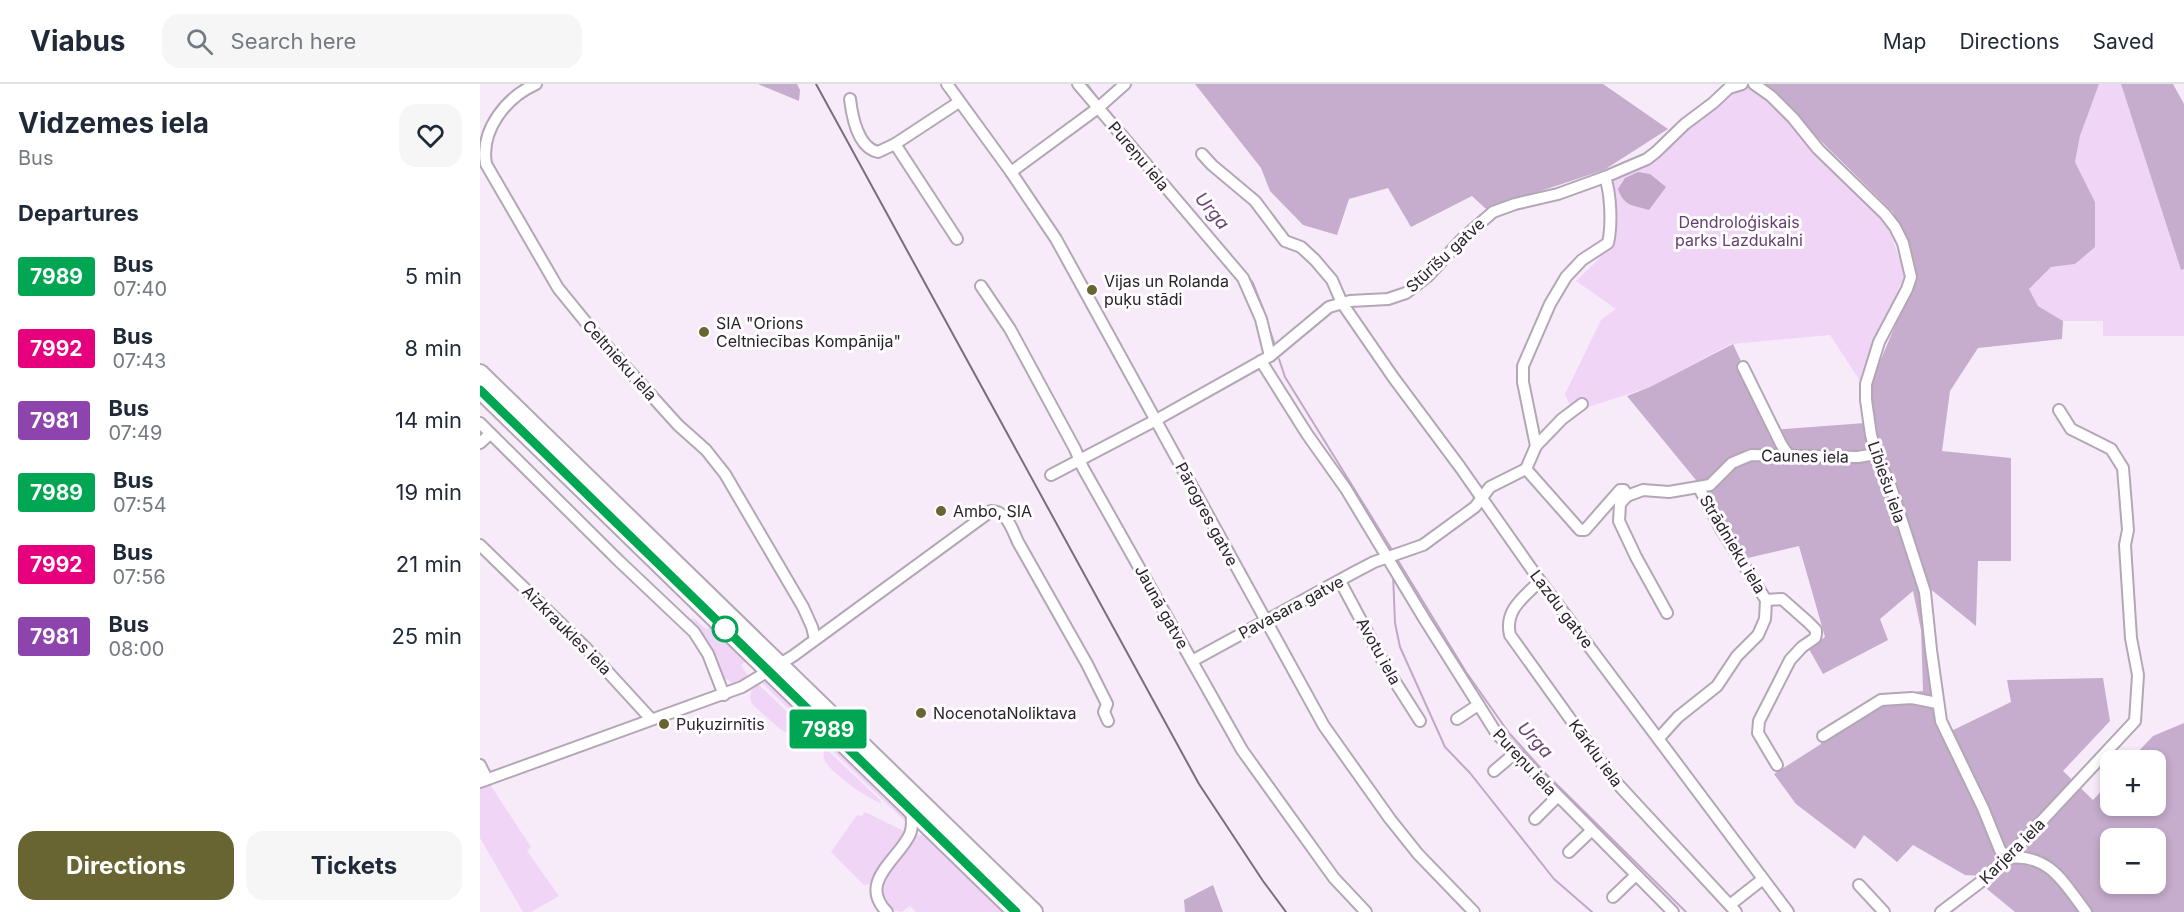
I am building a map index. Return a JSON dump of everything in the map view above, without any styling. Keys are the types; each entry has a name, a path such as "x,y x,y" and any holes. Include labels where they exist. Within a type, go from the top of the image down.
{"highway":[{"path":"480,373 773,667 911,810 1016,912"},
{"path":"480,390 1034,912"}],"street":[{"name":"Celtnieku iela","path":"536,84 522,87 501,108 483,132 482,147 486,164 558,288 671,418 706,450 725,474 803,607 815,639"},
{"name":"Pārogres gatve","path":"946,84 1011,172 1056,239 1324,726 1360,779 1418,854 1474,912"},
{"name":"Pureņu iela","path":"1078,84 1243,278 1261,319 1265,358 1307,434 1393,556 1497,734 1514,754 1670,911"},
{"path":"1011,172 1098,108 1125,84"},
{"name":"Stūrīšu gatve","path":"1051,475 1156,420 1265,358 1329,307 1342,303 1398,297 1428,276 1463,238 1493,212 1557,194 1605,177 1656,152 1730,86 1742,84"},
{"name":"Lībiešu iela","path":"1754,84 1765,90 1786,110 1818,149 1885,214 1903,243 1911,277 1879,342 1866,384 1866,400 1876,454 1891,487 1926,592 1937,703 1941,721 1978,797 2000,850 2008,858"},
{"path":"849,99 853,121 868,147 878,152 895,144 959,102"},
{"path":"895,144 957,239"},
{"name":"Lazdu gatve","path":"1202,154 1255,201 1285,240 1301,247 1316,260 1332,280 1342,303 1393,377 1481,496 1540,581 1788,912"},
{"path":"1536,446 1523,382 1523,366 1550,304 1566,277 1582,260 1608,243 1610,235 1609,187 1605,177"},
{"name":"Jaunā gatve","path":"981,286 1010,329 1080,461 1222,717 1259,776 1334,878 1366,912"},
{"path":"1743,367 1789,456"},
{"path":"1526,469 1536,446 1562,419 1582,404"},
{"name":"Karjera iela","path":"1941,912 1984,880 2008,858 2135,721 2138,675 2131,638 2124,545 2128,530 2123,468 2111,449 2071,429 2059,410"},
{"path":"480,423 618,561 694,632 708,654 724,695"},
{"path":"480,443 490,434"},
{"name":"Caunes iela","path":"1526,469 1580,530 1586,530 1620,490 1624,490 1627,496 1643,490 1660,492 1689,487 1699,488 1710,485 1732,463 1750,455 1858,457 1876,454"},
{"name":"Pavasara gatve","path":"1192,661 1374,562 1423,545 1437,537 1475,507 1490,487 1526,469"},
{"name":"Strādnieku iela","path":"1699,488 1721,529 1766,600"},
{"path":"1627,496 1620,504 1619,520 1636,557 1667,613"},
{"path":"480,765 483,780 742,687 815,639 991,511 999,511 1005,515 1107,704 1104,712 1108,721"},
{"name":"Aizkraukles iela","path":"480,545 620,682 651,719"},
{"name":"Avotu iela","path":"1340,580 1387,669 1420,721"},
{"name":"Kārklu iela","path":"1540,581 1510,615 1508,626 1510,635 1614,780 1733,908"},
{"path":"1659,738 1678,717 1717,686 1737,656 1758,635 1765,619 1766,600 1782,599 1816,630 1816,634 1815,638 1802,647 1790,660 1759,721 1758,733 1777,765"},
{"path":"1823,736 1881,700 1912,698 1937,703"},
{"path":"1457,719 1478,705"},
{"path":"1494,771 1514,754"},
{"path":"1535,819 1557,797"},
{"path":"887,912 879,902 876,891 877,881 910,834 911,810"},
{"path":"910,834 933,831"},
{"path":"1569,852 1591,831"},
{"path":"2008,858 2024,856 2039,861 2056,873 2086,912"},
{"path":"1613,897 1636,875"},
{"path":"1733,908 1763,879"},
{"path":"1859,885 1884,912"}],"green space":[{"name":"Dendroloģiskais parks Lazdukalni","path":"1824,84 1831,84 1836,167 1883,214 1905,273 1862,384 1830,335 1731,344 1650,387 1573,412 1565,394 1601,320 1616,309 1576,281 1607,251 1607,199 1601,182 1681,135 1737,91 1751,85 1828,160"},
{"path":"2099,84 2121,84 2181,270 2184,269 2184,336 2103,336 2103,321 2063,321 2038,306 2029,289 2051,267 2075,264 2095,202 2075,162 2080,136"},
{"path":"692,618 707,629 710,626 749,659 741,665 748,676 732,684 727,679 724,680 689,621"},
{"path":"769,681 908,816 907,823 762,683"},
{"path":"758,684 881,803 859,791 833,771 824,759 824,750 809,736 795,737 780,729 752,704 750,697 752,689"},
{"path":"489,783 531,847 527,851 559,896 531,912 523,912 480,838 480,787"},
{"path":"865,812 906,832 870,884 864,885 831,852 857,815 862,816"},
{"path":"926,834 1007,912 916,912 910,906 902,912 892,910 883,890 888,872 914,836"}],"shaded area":[{"path":"758,84 797,84 800,90 799,101"},
{"path":"1195,84 1603,84 1668,129 1604,170 1486,209 1472,196 1411,227 1388,188 1349,199 1337,235 1303,225 1270,191 1261,168"},
{"path":"1763,84 2099,84 2080,136 2075,162 2095,202 2095,247 2075,264 2051,267 2029,289 2038,306 2063,321 2062,339 1978,348 1950,391 1942,451 2011,458 2011,561 1978,561 1976,626 1928,587 1945,734 2011,702 2007,680 2103,678 2110,721 2063,771 2093,800 2100,793 2100,816 2166,816 2166,750 2140,750 2153,736 2184,723 2184,912 2015,912 1987,889 1997,877 1965,875 1913,845 1897,862 1864,835 1855,849 1796,804 1774,774 1821,744 1821,733 1886,694 1923,691 1921,630 1913,591 1880,619 1888,640 1823,674 1809,649 1825,637 1799,546 1735,561 1700,485 1627,396 1650,387 1733,344 1773,430 1865,423 1877,431 1869,387 1917,275 1893,212"},
{"path":"2121,84 2173,84 2184,104 2184,269 2181,270"},
{"path":"1638,172 1650,174 1666,187 1649,210 1626,202 1618,189 1625,178"},
{"path":"1213,885 1223,912 1185,912 1184,900"}],"waterway":[{"name":"Urga","path":"1087,84 1099,100"},
{"name":"Urga","path":"1106,108 1193,212"},
{"name":"Urga","path":"1236,262 1253,283 1266,316"},
{"name":"Urga","path":"1268,325 1275,345"},
{"name":"Urga","path":"1279,359 1285,377 1392,550"},
{"name":"Urga","path":"1397,559 1466,672 1509,733 1546,774 1686,912"},
{"path":"1393,574 1395,623 1400,647 1445,747 1470,773 1554,879 1592,912"}],"railway":[{"path":"816,84 1199,784 1286,912"}],"bus line":[{"name":"7989","path":"480,390 1016,912"}],"place":[{"name":"Vijas un Rolanda puķu stādi","path":"1092,290"},
{"name":"SIA \"Orions Celtniecības Kompānija\"","path":"704,332"},
{"name":"Ambo, SIA","path":"941,511"},
{"name":"NocenotaNoliktava","path":"921,713"},
{"name":"Puķuzirnītis","path":"664,724"}]}
